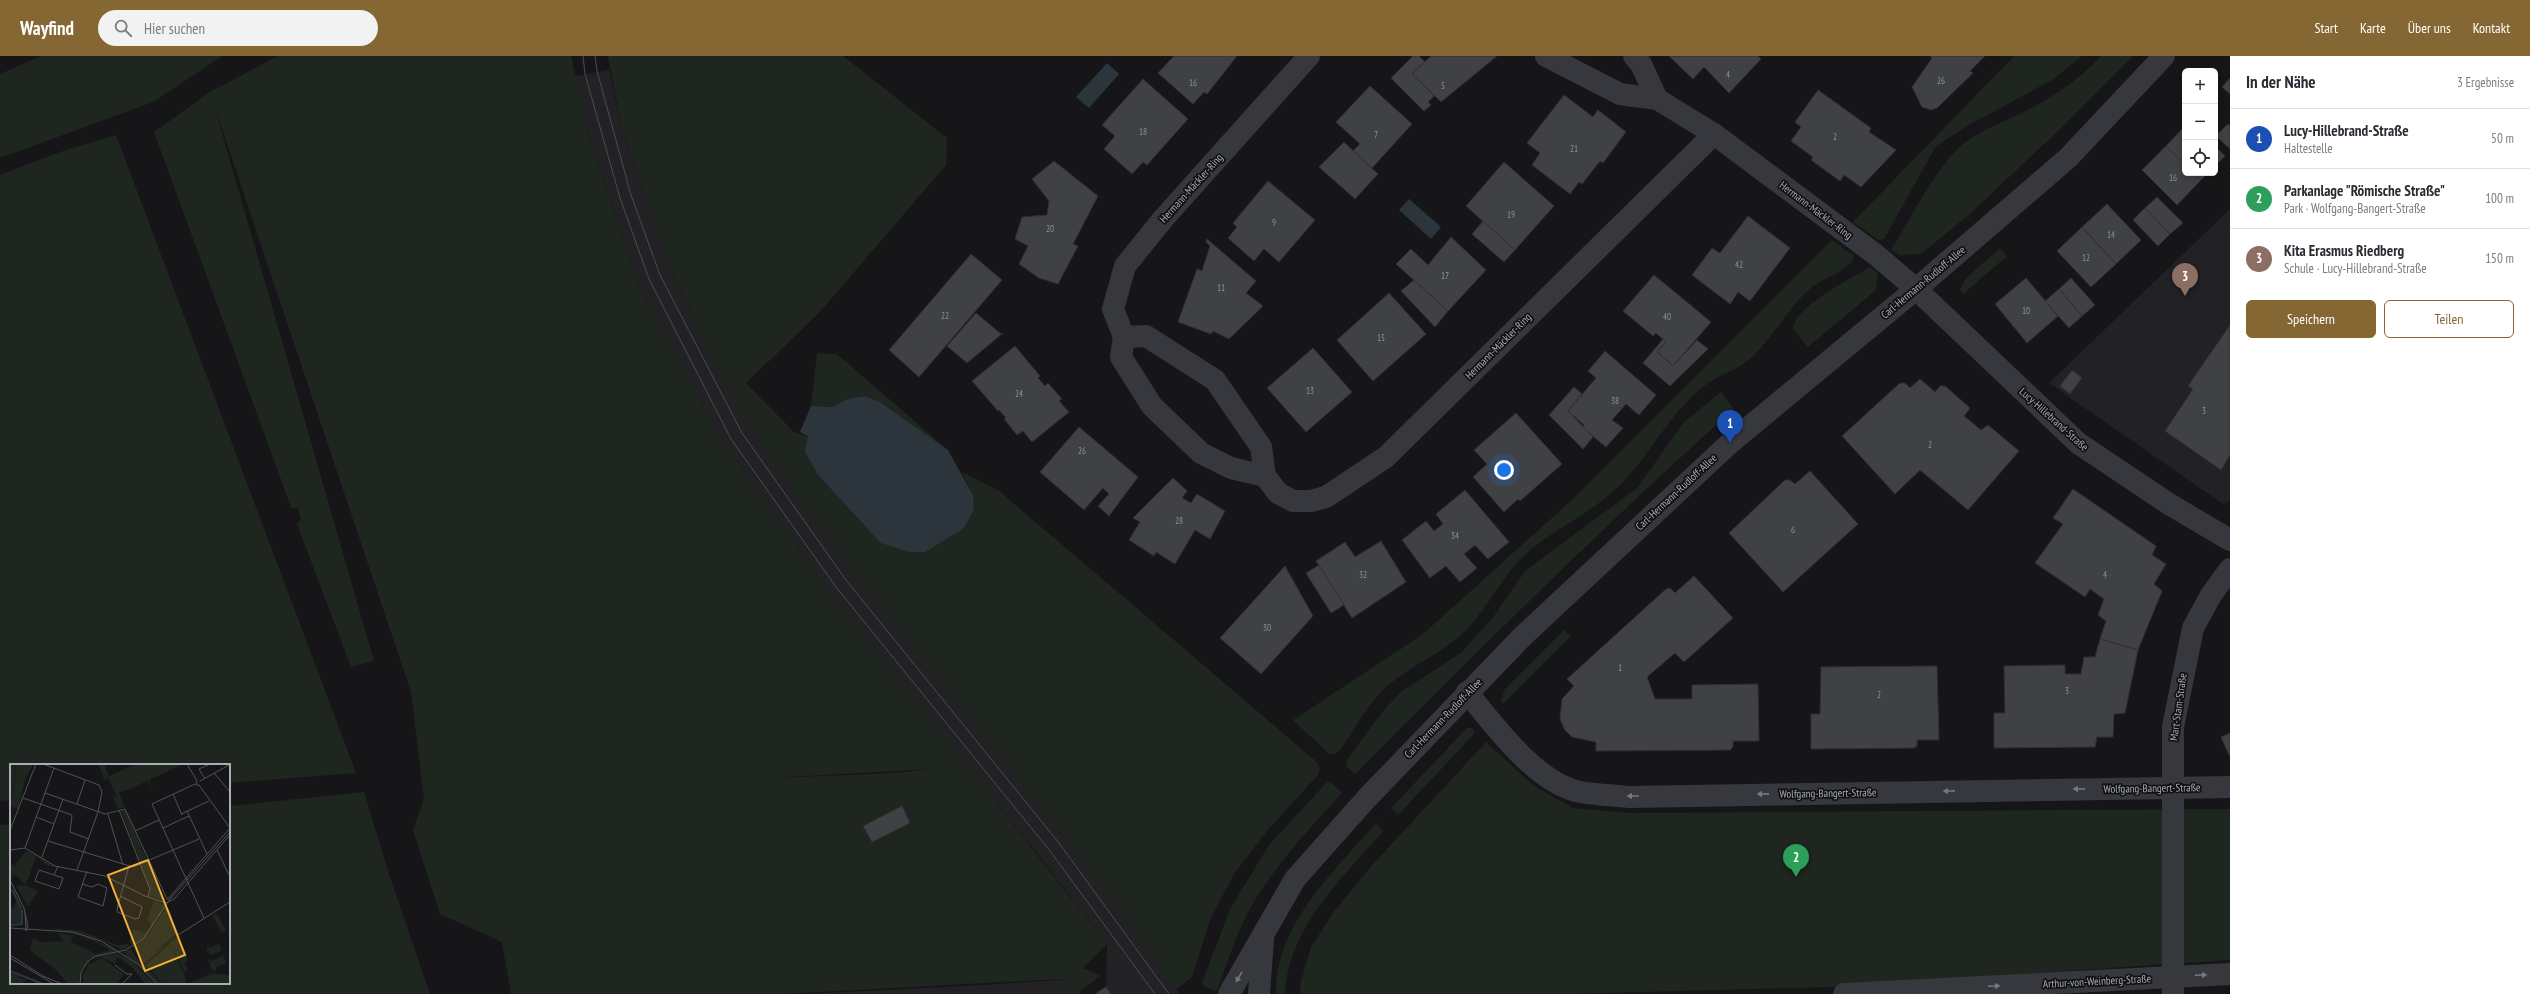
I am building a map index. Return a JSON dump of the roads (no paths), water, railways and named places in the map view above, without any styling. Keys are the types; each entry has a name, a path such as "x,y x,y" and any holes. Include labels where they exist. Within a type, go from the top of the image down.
{"street":[{"name":"Hermann-Mäckler-Ring","path":"1309,56 1163,219 1125,266 1113,309 1124,337 1121,357 1152,406 1201,452 1231,468 1264,476 1278,493 1293,501 1311,501 1326,497 1386,457 1714,134"},
{"name":"Hermann-Mäckler-Ring","path":"1546,56 1620,94 1657,99 1714,134 1875,254 1916,290"},
{"path":"1634,56 1641,64 1657,99"},
{"name":"Carl-Hermann-Rudloff-Allee","path":"1229,994 1295,879 1367,798 1467,692 1523,636 1730,442 1916,290 2068,158 2164,56"},
{"name":"Lucy-Hillebrand-Straße","path":"1916,290 2078,443 2169,504 2230,540"},
{"path":"1124,337 1146,336 1215,380 1261,447 1264,476"},
{"name":"Mart-Stam-Straße","path":"2173,985 2173,727 2182,675 2193,628 2211,595 2230,570"},
{"name":"Wolfgang-Bangert-Straße","path":"1467,692 1494,725 1544,776 1579,792 1629,796 2230,787"},
{"path":"1259,994 1263,935"},
{"name":"Arthur-von-Weinberg-Straße","path":"1844,994 2173,985 2230,974"}],"tram line":[{"path":"583,56 585,74 620,198 649,279 731,439 836,587 1050,851 1155,994"},
{"path":"595,56 597,71 631,195 660,275 742,433 846,580 1059,843 1169,994"}],"place":[{"name":"Kita Erasmus Riedberg","path":"2185,296"},
{"name":"Lucy-Hillebrand-Straße","path":"1730,443"},
{"name":"Parkanlage \"Römische Straße\"","path":"1796,877"}]}
